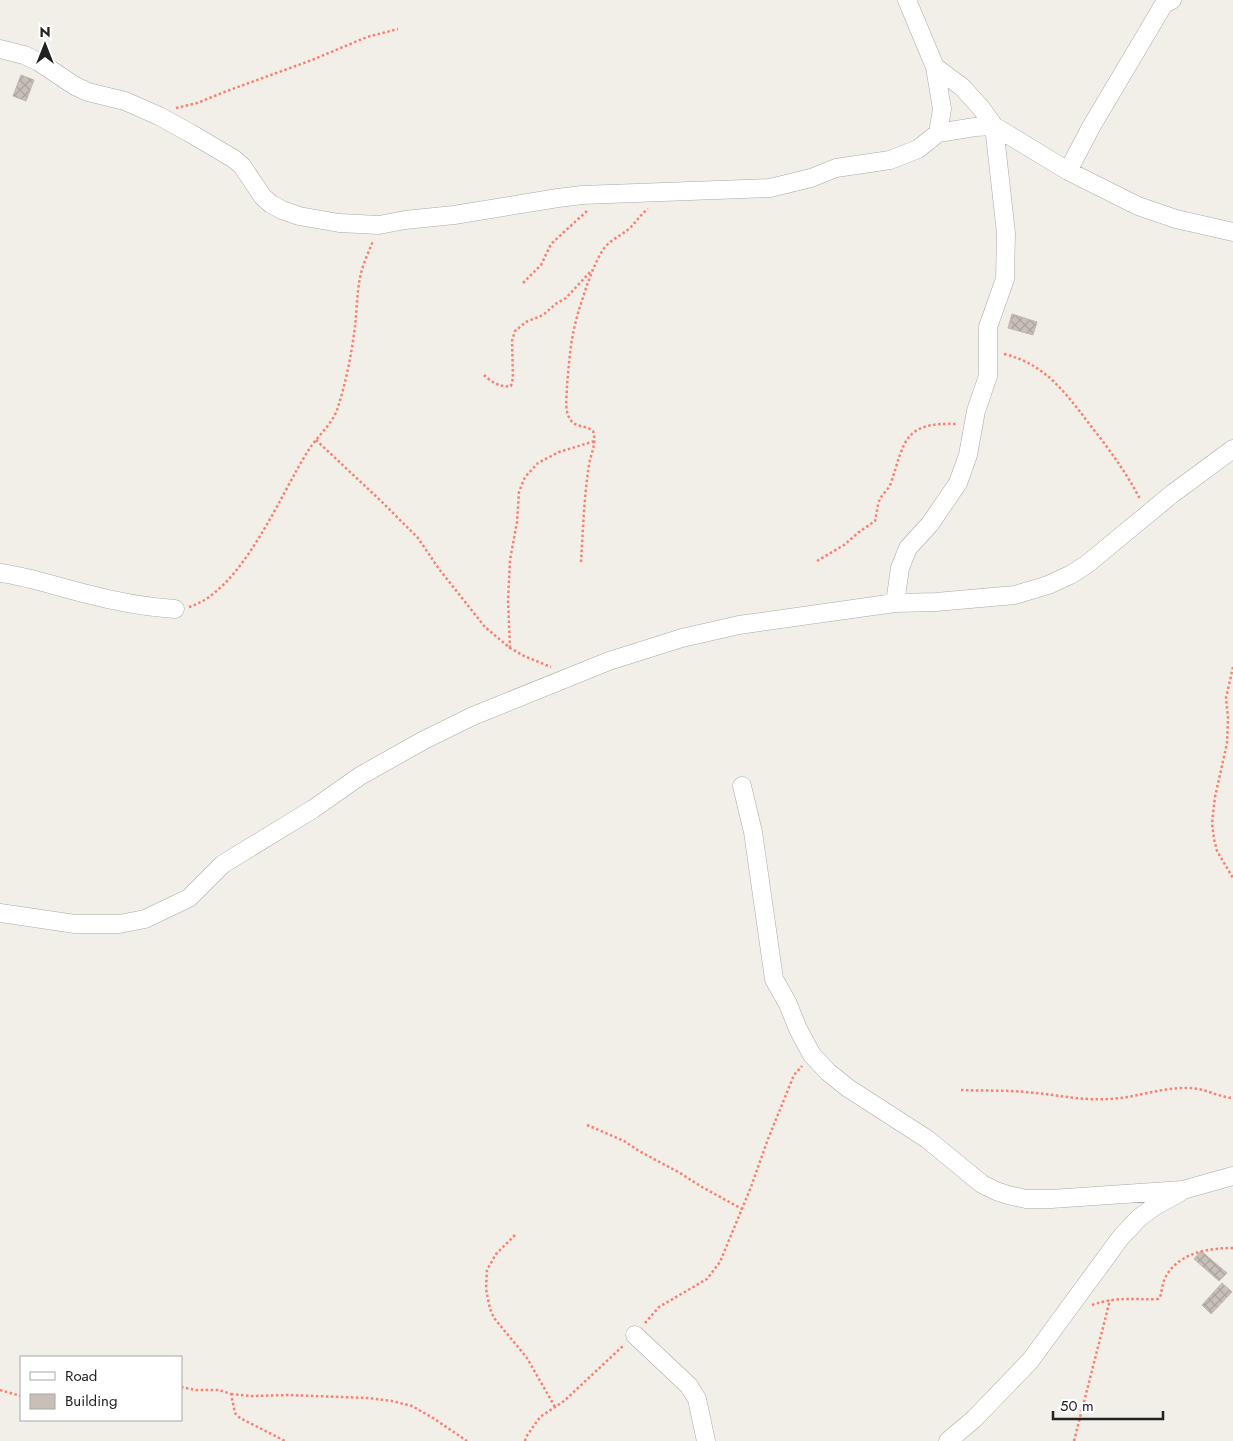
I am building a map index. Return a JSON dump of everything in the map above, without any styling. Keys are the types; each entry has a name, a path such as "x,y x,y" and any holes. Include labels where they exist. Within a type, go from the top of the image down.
{"street":[{"path":"907,0 935,67 942,109 938,133"},
{"path":"1068,171 1164,4 1172,0"},
{"path":"0,49 24,55 39,62 75,86 88,92 125,101 159,116 234,159 249,174 263,197 282,210 316,220 353,225 378,225 462,214 574,196 770,188 810,178 836,168 897,158 918,150 938,133 994,126"},
{"path":"935,67 962,87 994,126 1068,171 1138,206 1176,219 1233,232"},
{"path":"894,603 900,568 908,548 930,524 958,483 968,455 976,411 988,376 988,327 1005,279 1006,258 1006,233 994,126"},
{"path":"0,913 75,924 119,924 146,919 189,898 223,864 313,809 360,776 424,740 474,716 609,661 682,638 738,625 894,603 1015,596 1048,585 1086,565 1148,514 1233,449"},
{"path":"0,573 42,581 115,601 152,608 175,609"},
{"path":"742,786 753,832 774,979 812,1055 828,1072 848,1088 927,1139 982,1184 996,1191 1026,1199 1184,1190 1233,1176"},
{"path":"948,1441 974,1419 1030,1361 1120,1237 1139,1218 1155,1206 1184,1190"},
{"path":"635,1335 690,1386 697,1399 706,1441"}],"path":[{"path":"159,116 155,114 197,103 312,60 367,37 398,29"},
{"path":"523,283 541,265 551,244 588,209"},
{"path":"581,562 584,509 589,464 594,442 593,431 588,427 579,426 569,419 566,404 575,325 593,269 606,246 629,229 641,214 648,209"},
{"path":"175,609 191,607 210,597 226,582 256,542 308,451 338,410 352,345 361,274 378,225"},
{"path":"484,375 496,384 511,386 513,378 512,341 515,330 526,322 543,315 566,298 593,269"},
{"path":"988,351 1006,354 1026,361 1048,376 1065,392 1115,457 1129,478 1148,514"},
{"path":"817,561 844,545 875,521 878,504 891,484 903,446 912,433 924,427 940,424 973,425"},
{"path":"316,440 418,538 439,569 475,615 496,637 510,648 542,664 573,676"},
{"path":"510,648 508,600 510,560 517,522 519,492 524,477 538,463 559,452 594,442"},
{"path":"1233,667 1226,698 1228,718 1227,743 1212,823 1217,851 1233,878"},
{"path":"525,1441 540,1417 564,1401 635,1335 659,1307 707,1279 715,1270 742,1209 794,1074 812,1055"},
{"path":"961,1090 1024,1092 1087,1100 1111,1099 1157,1090 1190,1088 1233,1098"},
{"path":"587,1125 624,1142 742,1209"},
{"path":"514,1235 496,1254 487,1270 486,1289 490,1309 494,1318 527,1358 555,1407"},
{"path":"1064,1314 1102,1301 1128,1298 1158,1299 1165,1279 1180,1260 1204,1251 1233,1248"},
{"path":"1074,1441 1110,1300"},
{"path":"182,1386 196,1390 219,1390 231,1394 252,1396 288,1395 368,1398 392,1401 412,1406 434,1418 467,1441"},
{"path":"0,1390 20,1396"},
{"path":"231,1394 235,1413 240,1418 285,1441"}],"building":[{"path":"21,75 34,80 26,101 13,96"},
{"path":"1012,314 1037,322 1033,335 1008,328"},
{"path":"1201,1251 1227,1273 1219,1281 1194,1259"},
{"path":"1222,1283 1232,1292 1211,1314 1202,1305"}]}
